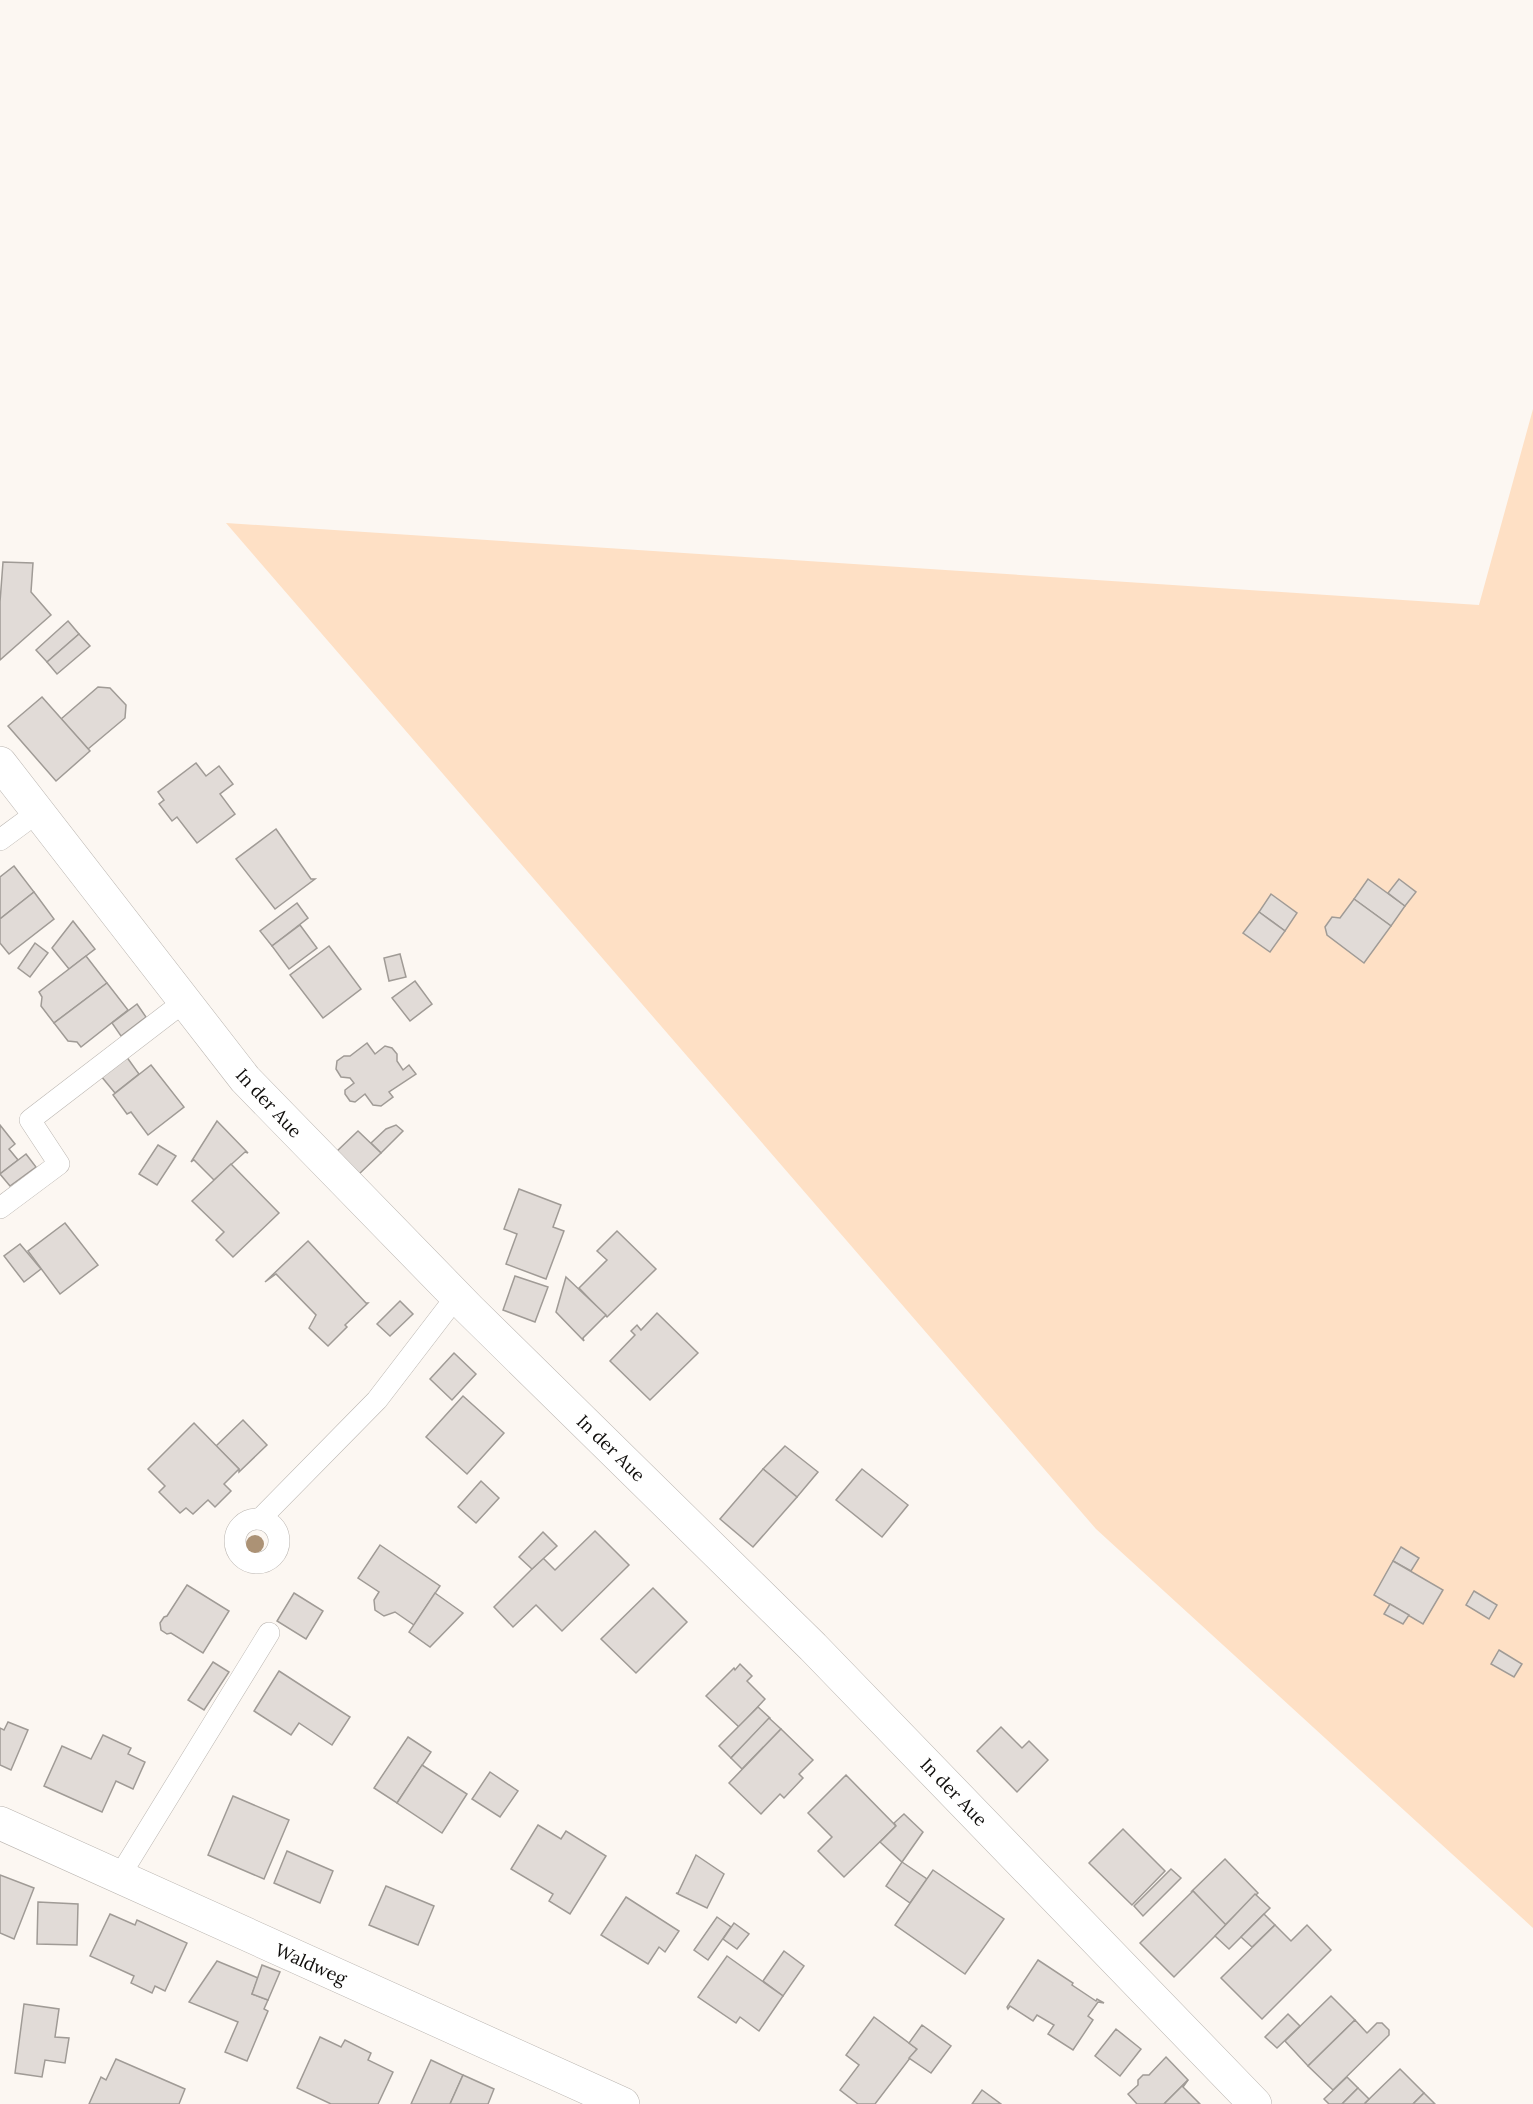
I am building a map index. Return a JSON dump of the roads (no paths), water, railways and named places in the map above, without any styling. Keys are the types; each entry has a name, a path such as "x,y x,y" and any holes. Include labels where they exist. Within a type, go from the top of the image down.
{"street":[{"name":"In der Aue","path":"0,763 245,1079 456,1297 813,1647 1255,2104"},
{"name":"Waldweg","path":"0,1823 623,2104"}],"lane":[{"path":"0,840 38,812"},
{"path":"0,1208 59,1164 30,1120 185,1001"},
{"path":"260,1519 377,1400 456,1297"},
{"path":"119,1877 269,1633"}]}
